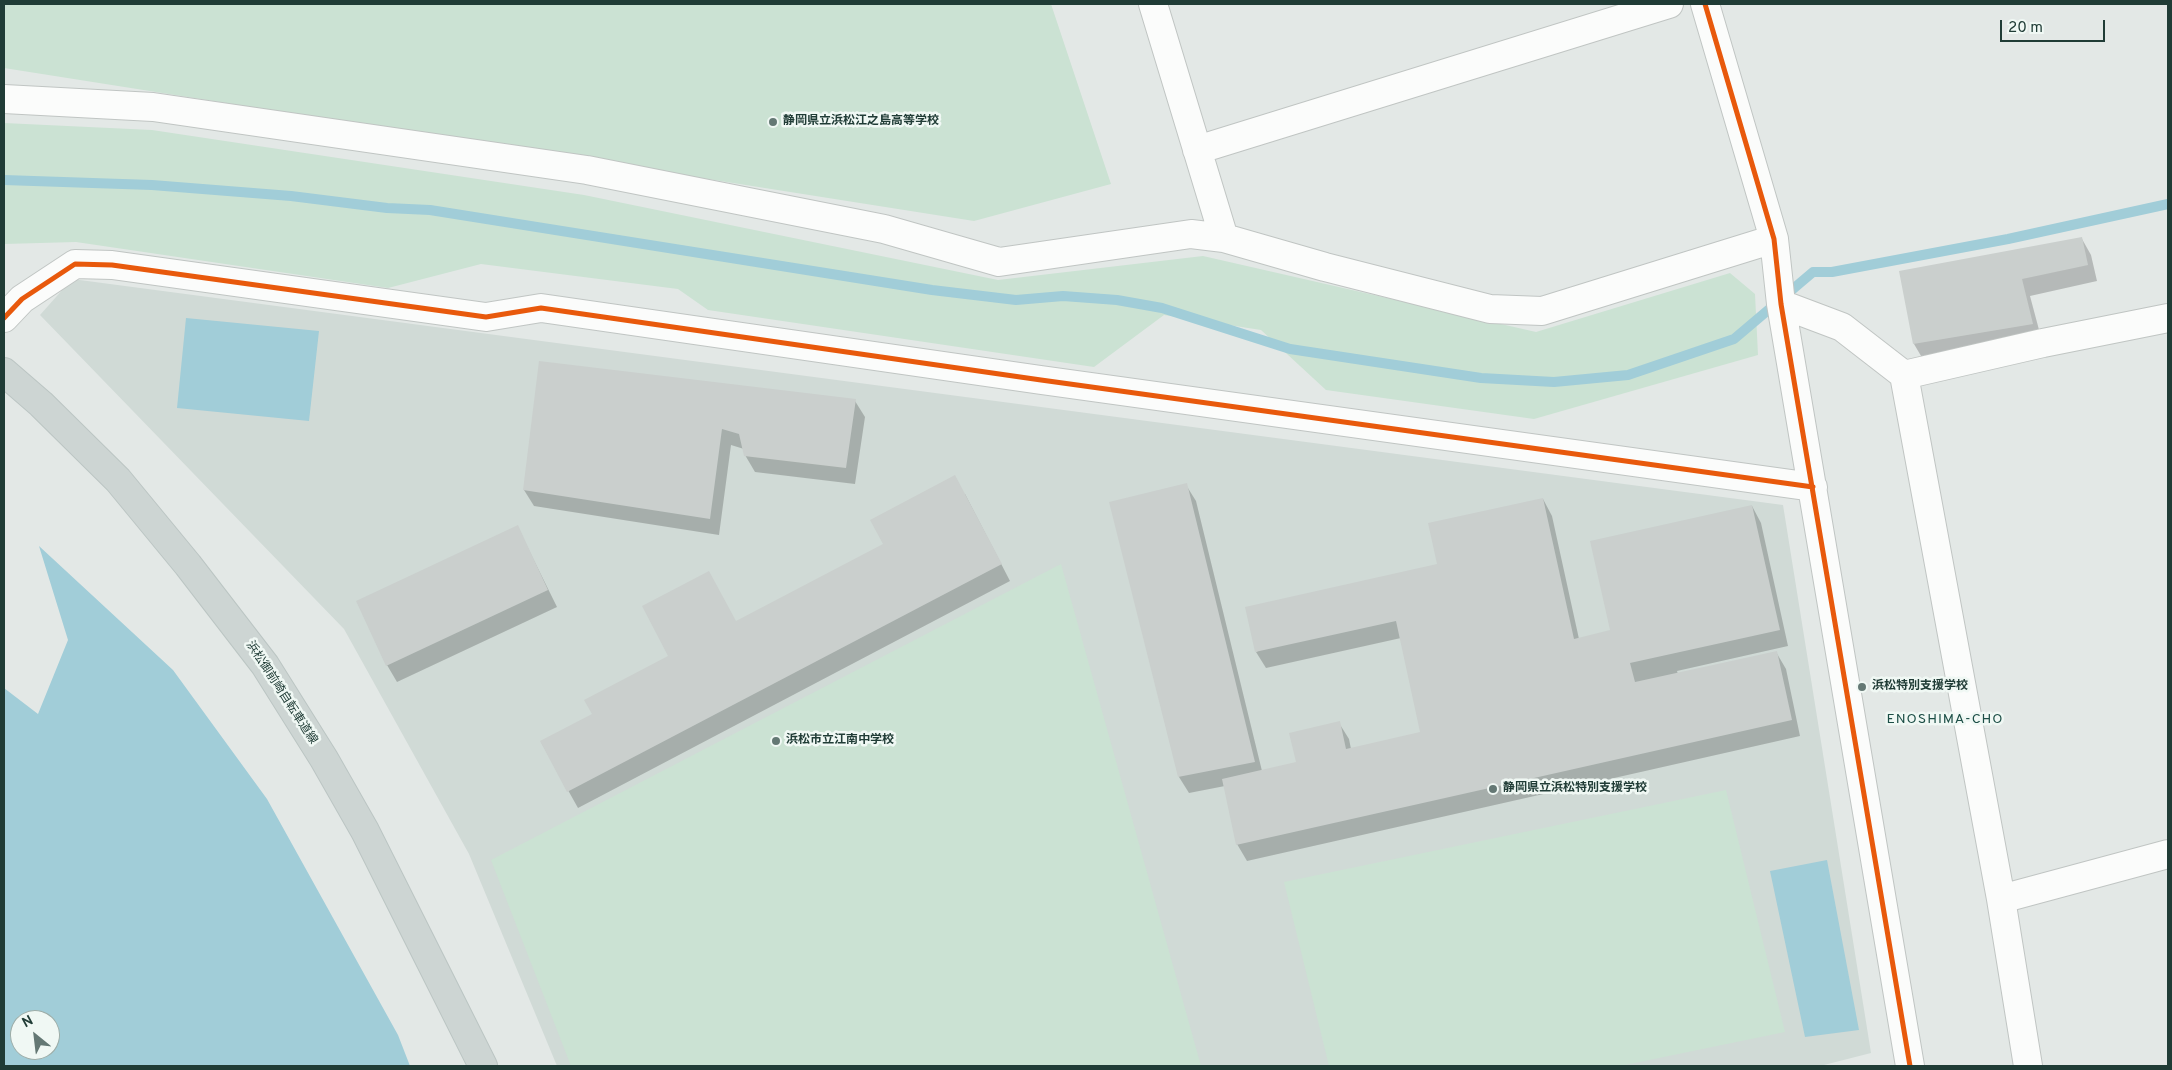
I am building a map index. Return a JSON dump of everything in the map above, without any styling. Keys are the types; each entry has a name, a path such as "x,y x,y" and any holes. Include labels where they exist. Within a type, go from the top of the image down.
{"main road":[{"name":"浜松御前崎自転車道線","path":"4,372 41,404 118,480 188,565 265,665 324,759 364,831 483,1066"}],"street":[{"path":"1153,4 1224,238"},
{"path":"1197,150 1669,4"},
{"path":"1705,4 1774,239 1782,304 1910,1066"},
{"path":"4,100 153,107 587,170 884,229 999,262 1191,234 1224,238 1325,267 1490,310 1542,311 1774,239"},
{"path":"4,318 22,299 75,264 112,266 486,317 541,308 1041,380 1813,486"},
{"path":"1782,304 1842,327 1904,375 2001,899 2028,1066"},
{"path":"1904,375 2043,343 2168,318"},
{"path":"2001,899 2168,854"}],"shaded area":[{"path":"72,279 1783,505 1871,1053 1820,1066 557,1066 469,854 344,629 40,315"}],"green space":[{"name":"静岡県立浜松江之島高等学校","path":"4,4 1051,4 1111,184 974,221 4,68"},
{"path":"4,123 152,130 584,195 998,280 1203,256 1536,332 1730,273 1755,294 1758,355 1534,419 1326,390 1261,330 1164,315 1094,367 708,310 678,289 481,264 388,288 76,242 4,244"},
{"path":"1061,564 1201,1066 571,1066 491,860"},
{"path":"1726,790 1785,1032 1620,1066 1329,1066 1284,882"}],"water":[{"path":"186,318 319,331 309,421 177,408"},
{"path":"39,546 173,670 267,799 398,1035 410,1066 4,1066 4,688 38,714 68,640"},
{"path":"1827,860 1859,1030 1805,1037 1770,871"}],"building":[{"path":"2082,237 2088,265 2022,279 2033,324 1913,344 1899,271"},
{"path":"539,361 856,399 846,468 744,456 739,434 722,429 710,519 523,490"},
{"path":"955,475 1002,564 567,792 540,741 592,714 584,700 668,656 642,606 709,571 736,621 883,544 870,520"},
{"path":"1187,483 1255,762 1178,777 1109,502"},
{"path":"1543,498 1574,639 1610,630 1590,541 1752,505 1780,630 1630,663 1635,682 1777,651 1792,720 1236,845 1222,779 1296,762 1289,733 1340,721 1346,749 1420,732 1396,621 1255,652 1245,607 1437,564 1428,523"},
{"path":"518,525 548,590 386,666 356,601"}],"waterway":[{"path":"4,180 152,185 291,196 387,208 430,210 932,290 1016,300 1063,296 1117,300 1162,308 1290,349 1481,378 1554,382 1628,375 1734,339 1813,272 1832,272 2008,239 2168,204"}],"cycle path":[{"path":"1705,4 1774,239 1781,304 1910,1066"},
{"path":"4,318 22,299 75,264 112,265 486,317 541,308 1041,380 1813,487"}],"place":[{"name":"静岡県立浜松江之島高等学校","path":"773,122"},
{"name":"浜松特別支援学校","path":"1862,687"},
{"name":"浜松市立江南中学校","path":"776,741"},
{"name":"静岡県立浜松特別支援学校","path":"1493,789"}],"district":[{"name":"ENOSHIMA-CHO","path":"1945,720"}]}
